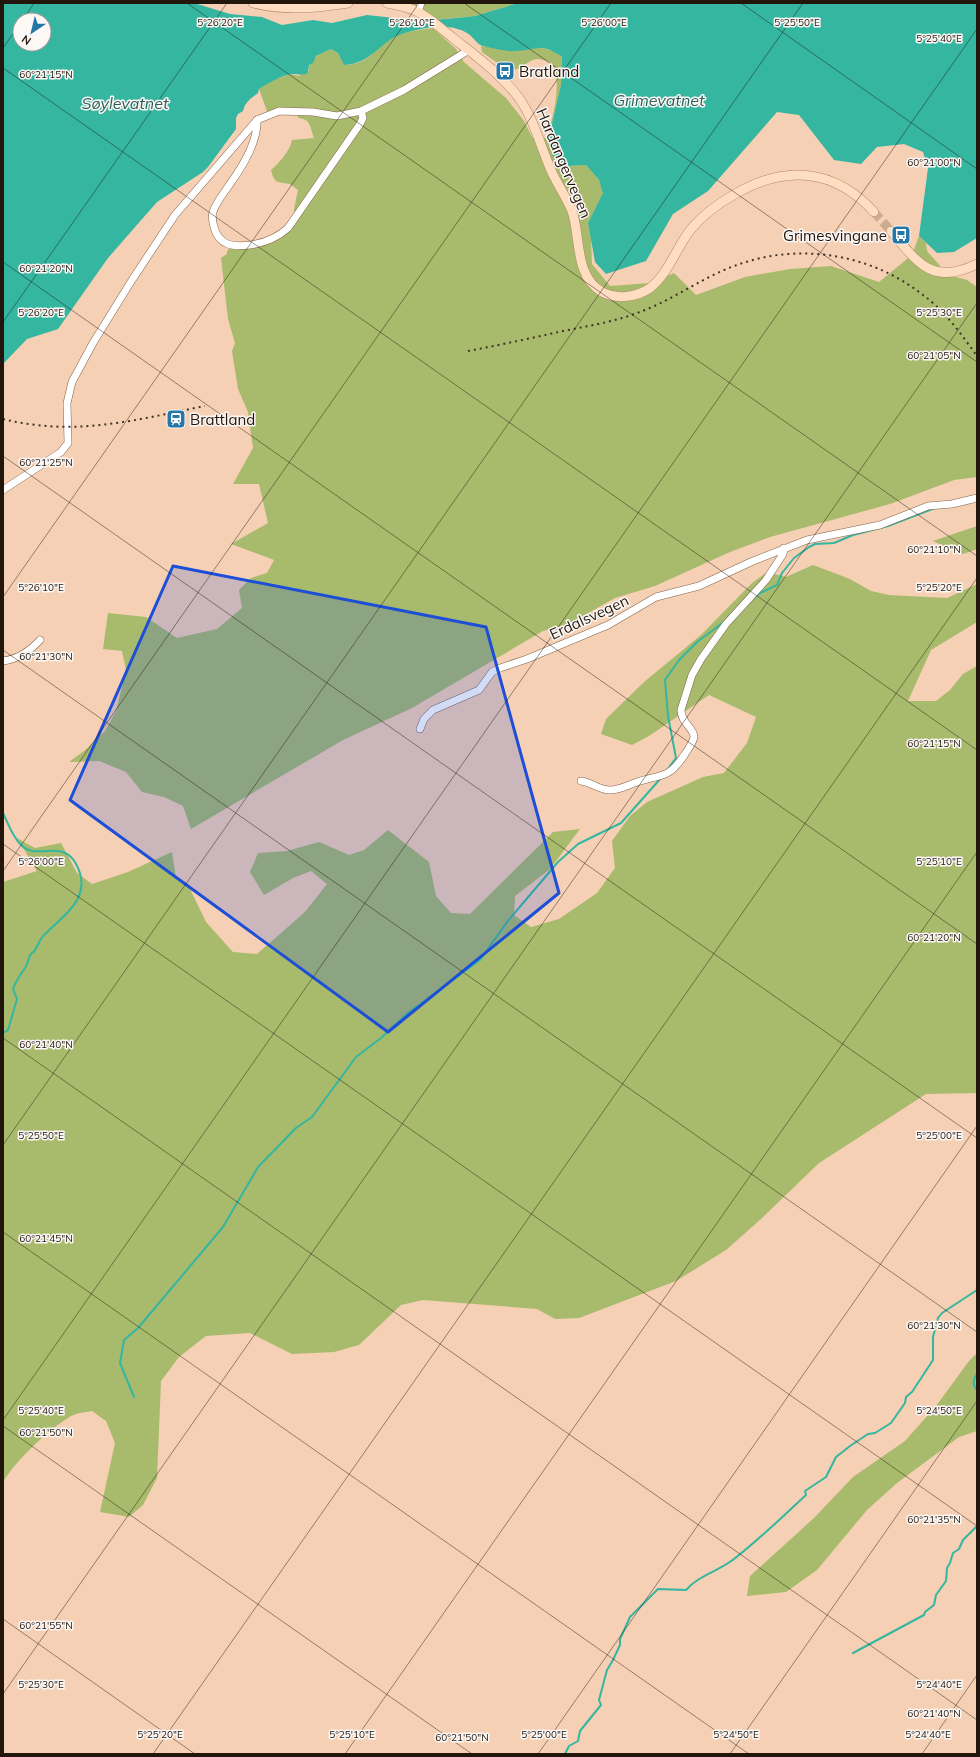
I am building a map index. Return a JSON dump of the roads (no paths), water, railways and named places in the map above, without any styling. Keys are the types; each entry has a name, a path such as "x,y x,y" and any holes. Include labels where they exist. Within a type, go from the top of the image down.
{"main road":[{"path":"252,3 296,9 348,3"},
{"path":"387,3 422,15"},
{"name":"Hardangervegen","path":"422,15 468,50 506,83 528,113 536,129 548,164 572,213 585,272 592,284 603,292 618,296 626,296 641,293 649,288 662,276 682,241 700,219 731,196 765,179 793,175 824,178 850,191 861,199 874,212"},
{"path":"891,231 915,260 930,269 942,273 956,273 977,264"}],"street":[{"path":"421,3 422,15"},
{"path":"3,490 61,452 68,443 67,404 72,382 93,344 132,280 176,215 257,120 279,111 313,112 337,116 361,111 404,90 468,50"},
{"path":"257,120 257,129 246,158 218,201 212,214 218,237 226,244 233,246 263,242 282,233 288,228 360,124 363,118 361,111"},
{"name":"Erdalsvegen","path":"420,729 424,718 433,710 479,690 492,672 608,625 656,597 699,586 784,548 813,539 880,525 928,506 952,504 977,498"},
{"path":"581,781 602,790 616,790 638,782 661,777 676,766 690,746 694,737 693,732 681,718 681,710 698,664 726,624 766,580 784,552 784,548"},
{"path":"3,661 12,660 32,649 40,640"}],"water":[{"path":"3,3 194,3 230,14 262,17 282,25 313,20 332,23 367,15 422,21 456,18 475,16 518,3 977,3 977,238 954,252 937,253 919,236 928,168 923,152 904,144 877,147 861,164 834,160 799,115 777,112 708,191 673,214 646,261 606,274 595,262 588,223 603,193 599,180 586,165 569,166 553,157 549,136 561,85 562,57 555,52 544,48 512,51 495,49 481,45 469,34 460,30 449,27 430,28 394,37 369,57 354,64 344,65 338,53 331,49 316,56 313,63 309,65 308,73 302,75 292,74 284,76 259,89 258,93 245,105 243,111 238,114 236,118 236,129 208,167 203,172 157,202 108,258 58,329 27,339 3,364"}],"waterway":[{"path":"753,599 760,593 777,585 782,573 794,558 809,547 815,544 834,543 853,535 888,526 935,508"},
{"path":"667,770 676,758 668,716 665,680 679,660 697,642 725,621"},
{"path":"134,1397 120,1363 124,1340 138,1328 223,1227 258,1167 296,1128 312,1117 356,1057 381,1038 408,1013 480,960 507,922 558,862 578,844 621,823 661,778"},
{"path":"3,813 15,838 27,849 34,851 56,851 69,855 75,862 80,874 82,885 80,895 75,903 40,940 17,980 13,989 17,999 8,1030 3,1033"},
{"path":"565,1754 569,1746 578,1741 580,1731 601,1705 599,1700 607,1670 620,1645 620,1639 630,1617 658,1589 686,1590 703,1577 734,1559 762,1536 806,1495 805,1491 826,1477 836,1457 868,1434 875,1433 891,1423 905,1403 906,1397 912,1392 933,1360 933,1337 938,1318 942,1313 977,1290"},
{"path":"977,1373 974,1380 975,1388 977,1390"},
{"path":"853,1653 924,1615 925,1612 934,1605 936,1595 946,1581 947,1568 953,1553 959,1549 963,1540 977,1526"}],"tunnel":[{"path":"874,212 891,231"}],"railway":[{"path":"468,351 619,319 650,308 724,270 737,265 761,258 785,254 810,254 834,256 858,261 903,281 931,301 938,308 952,323 977,356"},
{"path":"3,419 55,427 80,426 129,421 205,406"}],"place":[{"name":"Bratland","path":"505,71"},
{"name":"Grimesvingane","path":"901,235"},
{"name":"Brattland","path":"176,419"}],"water label":[{"name":"Grimevatnet","path":"659,100"},
{"name":"Søylevatnet","path":"125,103"}]}
